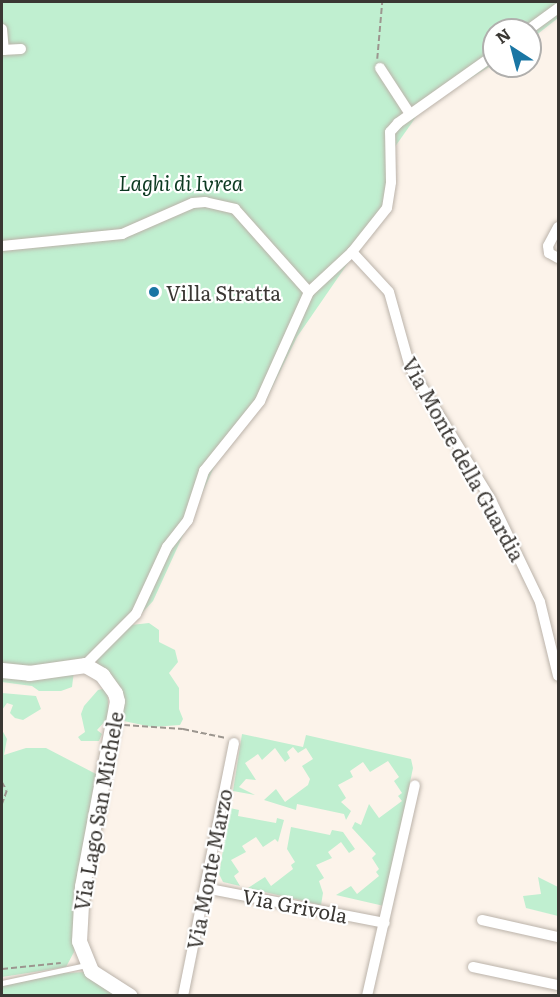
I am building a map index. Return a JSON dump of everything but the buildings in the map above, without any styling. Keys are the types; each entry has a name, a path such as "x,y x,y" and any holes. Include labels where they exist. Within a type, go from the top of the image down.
{"main road":[{"path":"2,670 29,673 85,666"},
{"name":"Via Lago San Michele","path":"85,666 102,675 115,693 113,724 82,886 78,941 86,965"},
{"path":"86,965 130,996"}],"street":[{"path":"542,20 558,8"},
{"path":"2,30 3,50 21,49"},
{"path":"85,666 136,614 167,547 188,520 204,471 260,401 309,292 352,252 387,208 391,182 390,132 410,114 482,63"},
{"path":"380,68 410,114"},
{"path":"2,246 122,234 193,203 205,202 236,209 309,292"},
{"path":"558,227 548,246 549,253 558,258"},
{"name":"Via Monte della Guardia","path":"352,252 389,292 410,367 490,498 540,602 558,676"},
{"name":"Via Monte Marzo","path":"183,996 234,743"},
{"path":"367,996 415,785"},
{"name":"Via Grivola","path":"205,888 385,923"},
{"path":"483,920 558,938"},
{"path":"473,967 558,986"}],"lane":[{"path":"2,983 86,965"}],"path":[{"path":"380,68 376,59 382,2"},
{"path":"113,724 152,730 183,729 234,743"},
{"path":"2,782 7,791 2,805"},
{"path":"2,969 66,962"}],"green space":[{"name":"Laghi di Ivrea","path":"2,2 558,2 558,18 542,31 542,18 482,18 482,71 423,107 392,151 388,205 297,337 266,400 215,465 153,601 131,625 149,623 159,630 159,642 175,650 178,662 169,673 179,688 179,709 183,719 180,725 152,727 119,720 119,685 95,661 74,671 72,687 61,691 39,691 32,686 2,682"},
{"path":"107,688 109,717 97,730 102,734 99,741 81,741 78,737 85,732 81,714 84,706 98,690"},
{"path":"2,693 36,696 41,709 23,720 15,718 10,713 13,705 7,703 2,710"},
{"path":"2,730 7,739 4,755 26,748 46,748 96,774 74,952 66,967 2,977"},
{"path":"242,734 303,747 306,735 411,759 413,768 384,906 336,895 351,886 357,894 379,876 376,872 379,869 372,858 376,854 352,828 355,822 361,825 369,804 379,818 402,801 398,796 402,793 394,781 399,777 388,761 370,772 363,762 350,771 353,777 338,785 346,798 341,802 351,811 346,820 344,814 297,804 296,810 264,800 276,789 285,802 308,785 310,779 302,766 313,759 306,748 298,753 293,747 287,752 290,758 285,762 275,748 262,760 258,754 245,763 256,780 246,779 239,787 255,795 233,791"},
{"path":"230,808 239,810 238,816 276,823 277,818 284,820 278,842 275,839 263,847 256,837 242,846 246,852 231,860 239,872 234,876 240,886 223,882 219,874"},
{"path":"291,827 330,835 332,830 343,832 355,849 349,853 341,842 328,852 332,858 316,865 324,878 319,881 323,893 321,905 248,888 265,877 271,886 293,869 291,865 295,862 287,849"},
{"path":"538,877 558,887 558,916 526,908 523,896 541,894"},
{"path":"88,972 124,995 2,995 2,986 62,973"}],"place":[{"name":"Villa Stratta","path":"154,292"}]}
